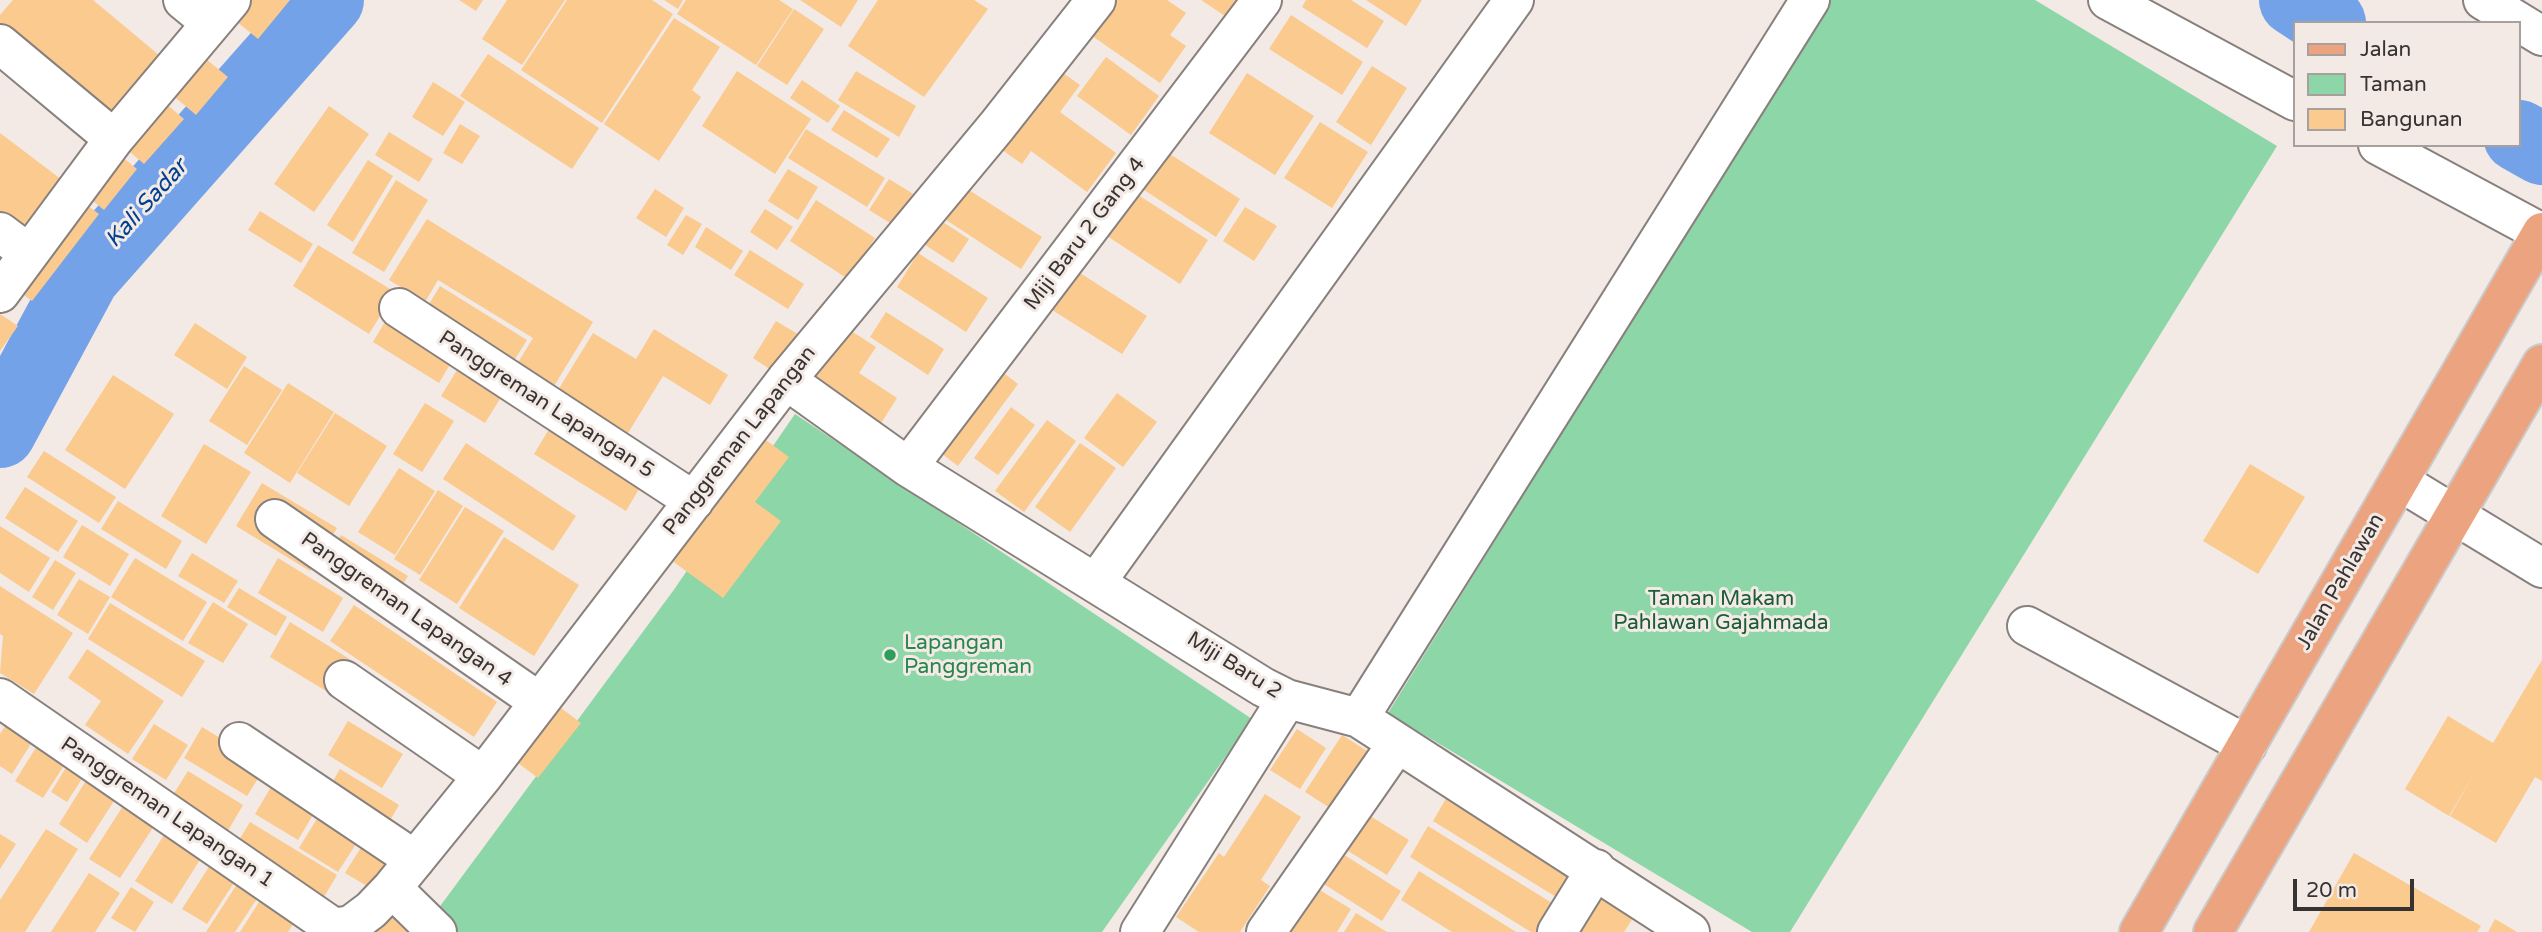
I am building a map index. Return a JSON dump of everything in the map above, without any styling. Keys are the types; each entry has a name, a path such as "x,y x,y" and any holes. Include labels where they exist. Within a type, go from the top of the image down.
{"main road":[{"name":"Jalan Pahlawan","path":"2139,932 2542,233"},
{"path":"2213,932 2542,364"}],"street":[{"name":"Panggreman Lapangan","path":"334,928 351,925 371,910 403,874 483,776 786,380 997,126 1096,0"},
{"name":"Miji Baru 2 Gang 4","path":"908,467 1262,0"},
{"path":"1097,581 1514,0"},
{"path":"1359,718 1810,0"},
{"path":"2108,0 2294,100"},
{"path":"2483,0 2517,21"},
{"path":"0,293 14,243 114,139 208,8"},
{"path":"2521,23 2542,36"},
{"path":"0,44 114,139"},
{"path":"2382,147 2542,233"},
{"name":"Panggreman Lapangan 5","path":"399,308 694,502"},
{"name":"Miji Baru 2","path":"786,380 908,467 1287,699 1359,718 1690,932"},
{"path":"2399,481 2542,568"},
{"name":"Panggreman Lapangan 4","path":"275,520 538,701"},
{"path":"2027,626 2247,745"},
{"path":"344,680 483,776"},
{"name":"Panggreman Lapangan 1","path":"0,698 334,928"},
{"path":"1144,931 1287,699"},
{"path":"239,742 403,874 437,932"},
{"path":"1266,932 1397,744"},
{"path":"1557,932 1596,869"}],"green space":[{"name":"Taman Makam Pahlawan Gajahmada","path":"1831,0 2035,0 2277,146 1790,932 1752,932 1388,713"},
{"name":"Lapangan Panggreman","path":"795,414 1252,719 1102,932 421,932 673,591"}],"building":[{"path":"13,0 93,0 159,55 109,115 0,23 0,15"},
{"path":"252,0 290,0 258,39 236,21"},
{"path":"459,0 483,0 476,11"},
{"path":"507,0 565,0 522,65 482,39"},
{"path":"567,0 652,0 673,14 602,123 521,70"},
{"path":"664,0 683,0 678,9"},
{"path":"686,0 779,0 793,9 756,65 677,14"},
{"path":"800,0 858,0 841,27"},
{"path":"878,0 974,0 988,9 924,97 848,46"},
{"path":"1106,0 1167,0 1186,13 1170,35 1186,46 1160,83 1085,31"},
{"path":"1201,0 1244,0 1231,20"},
{"path":"1306,0 1351,0 1384,21 1367,48 1302,7"},
{"path":"1366,0 1422,0 1406,26"},
{"path":"794,9 824,29 787,85 757,66"},
{"path":"1291,15 1363,62 1342,95 1269,49"},
{"path":"674,18 720,47 692,90 701,97 659,161 604,124"},
{"path":"488,54 599,128 572,169 460,96"},
{"path":"201,55 228,77 196,115 170,93"},
{"path":"1106,57 1159,96 1131,135 1077,96"},
{"path":"1052,65 1080,85 1060,112 1116,153 1087,192 1031,151 1022,164 994,144"},
{"path":"1372,66 1407,88 1371,145 1336,122"},
{"path":"737,71 811,119 775,174 702,126"},
{"path":"856,71 916,106 899,137 838,100"},
{"path":"1247,73 1314,116 1275,175 1209,133"},
{"path":"802,80 840,106 828,123 790,98"},
{"path":"433,82 465,102 443,136 412,117"},
{"path":"164,102 184,119 144,164 124,147"},
{"path":"329,106 369,134 314,212 274,184"},
{"path":"844,110 890,139 877,158 831,130"},
{"path":"1320,122 1368,152 1332,208 1284,178"},
{"path":"460,124 480,136 462,164 443,153"},
{"path":"806,129 885,178 867,207 788,158"},
{"path":"389,132 433,159 419,182 375,155"},
{"path":"0,133 70,186 27,242 0,221"},
{"path":"1162,149 1240,199 1216,237 1138,186"},
{"path":"116,152 137,169 104,210 84,194"},
{"path":"368,160 393,176 353,242 327,225"},
{"path":"788,169 818,187 798,220 768,201"},
{"path":"889,179 923,200 903,231 869,210"},
{"path":"396,180 428,200 384,272 352,253"},
{"path":"958,183 1042,237 1021,269 937,214"},
{"path":"655,189 684,208 666,237 636,218"},
{"path":"1129,189 1208,240 1180,284 1101,232"},
{"path":"80,200 99,214 32,301 13,287"},
{"path":"816,200 875,238 848,279 790,241"},
{"path":"1245,207 1277,226 1254,261 1223,241"},
{"path":"765,209 793,227 777,250 750,232"},
{"path":"260,211 313,244 301,263 248,230"},
{"path":"686,215 702,224 683,255 667,245"},
{"path":"932,215 969,239 953,263 916,239"},
{"path":"427,219 593,322 551,391 514,369 533,338 438,280 425,302 389,280"},
{"path":"706,227 743,251 731,270 695,247"},
{"path":"318,245 395,292 369,334 293,286"},
{"path":"750,250 804,284 788,309 734,275"},
{"path":"918,253 988,298 966,332 897,287"},
{"path":"1066,264 1147,316 1122,354 1041,303"},
{"path":"440,286 527,340 510,367 423,314"},
{"path":"392,310 458,351 439,383 373,342"},
{"path":"886,312 944,349 928,375 870,337"},
{"path":"0,314 18,326 0,351"},
{"path":"776,321 801,336 777,374 753,358"},
{"path":"195,323 247,357 227,389 174,355"},
{"path":"842,325 876,347 859,373 897,398 880,425 808,378"},
{"path":"654,329 728,375 710,405 663,376 625,438 555,395 593,333 636,359"},
{"path":"464,359 508,386 485,423 441,396"},
{"path":"993,365 1018,384 958,466 933,447"},
{"path":"244,366 282,390 247,445 209,421"},
{"path":"113,375 174,414 125,489 65,450"},
{"path":"288,383 334,412 290,483 244,453"},
{"path":"1117,393 1157,422 1123,467 1084,438"},
{"path":"425,403 454,421 422,472 393,454"},
{"path":"1011,407 1035,425 998,475 974,458"},
{"path":"335,413 387,446 349,506 297,473"},
{"path":"1047,420 1076,441 1024,512 995,491"},
{"path":"554,421 646,477 626,511 534,454"},
{"path":"763,438 789,457 755,502 781,521 723,598 671,560"},
{"path":"466,443 576,516 553,551 443,479"},
{"path":"1080,443 1116,468 1070,532 1035,507"},
{"path":"204,444 251,472 206,544 161,516"},
{"path":"44,451 116,497 99,523 27,477"},
{"path":"2250,464 2305,497 2258,574 2203,541"},
{"path":"399,468 435,491 395,555 358,532"},
{"path":"262,483 337,528 310,571 236,526"},
{"path":"25,487 78,521 58,552 5,518"},
{"path":"438,490 463,506 420,575 394,559"},
{"path":"118,501 182,541 166,569 101,529"},
{"path":"465,507 504,531 457,604 419,580"},
{"path":"82,525 129,554 110,586 63,557"},
{"path":"0,526 50,558 29,592 0,573"},
{"path":"341,535 408,576 385,614 318,574"},
{"path":"504,537 579,585 534,656 459,608"},
{"path":"192,553 238,581 224,603 178,576"},
{"path":"135,558 207,602 183,641 111,597"},
{"path":"278,558 343,598 323,632 258,593"},
{"path":"55,560 76,573 53,610 32,597"},
{"path":"79,579 110,597 88,634 57,615"},
{"path":"0,586 73,633 34,694 0,673 3,636 0,634"},
{"path":"239,588 287,617 276,636 227,607"},
{"path":"213,602 248,624 223,663 188,643"},
{"path":"110,603 205,661 182,697 88,639"},
{"path":"354,605 497,702 474,737 330,641"},
{"path":"290,622 356,663 336,697 270,657"},
{"path":"87,649 164,701 128,754 85,725 101,701 68,678"},
{"path":"2542,660 2542,781 2535,777 2496,843 2450,816 2475,772 2449,816 2405,789 2448,716 2493,743"},
{"path":"557,705 581,723 538,778 514,760"},
{"path":"11,717 37,734 12,774 0,766 0,734"},
{"path":"348,721 403,754 382,788 328,755"},
{"path":"154,724 188,745 166,780 132,759"},
{"path":"202,727 266,766 247,796 184,758"},
{"path":"1297,729 1326,748 1300,789 1270,770"},
{"path":"1342,735 1378,758 1341,815 1305,792"},
{"path":"42,738 70,756 43,798 15,781"},
{"path":"73,756 90,766 67,802 51,792"},
{"path":"340,769 399,805 382,834 323,798"},
{"path":"92,771 121,790 87,843 59,824"},
{"path":"188,771 243,805 222,841 166,806"},
{"path":"277,777 320,803 298,840 255,814"},
{"path":"1451,790 1580,870 1561,900 1433,821"},
{"path":"1265,794 1301,817 1261,880 1270,886 1240,932 1199,932 1176,917 1219,853 1224,857"},
{"path":"123,806 154,826 120,878 89,859"},
{"path":"323,809 363,833 338,872 299,848"},
{"path":"1362,811 1409,840 1387,875 1340,846"},
{"path":"250,822 337,875 318,907 231,853"},
{"path":"1428,826 1560,908 1545,932 1531,932 1410,857"},
{"path":"46,829 78,849 25,932 0,932 0,900"},
{"path":"166,832 203,855 172,904 135,881"},
{"path":"0,834 16,844 0,869"},
{"path":"365,841 396,861 377,892 345,873"},
{"path":"1335,849 1401,891 1382,921 1316,879"},
{"path":"2354,853 2481,926 2477,932 2309,932"},
{"path":"214,859 239,875 207,924 182,909"},
{"path":"1419,871 1516,932 1452,932 1401,900"},
{"path":"89,873 120,893 95,932 51,932"},
{"path":"241,878 262,891 235,932 206,932"},
{"path":"1313,886 1351,909 1337,932 1284,932"},
{"path":"131,887 154,902 135,932 111,918"},
{"path":"1593,889 1635,915 1624,932 1567,932"},
{"path":"264,894 298,916 288,932 240,932"},
{"path":"385,912 416,932 372,932"},
{"path":"1356,913 1387,932 1344,932"},
{"path":"2495,919 2517,932 2488,932"}],"waterway":[{"name":"Kali Sadar","path":"0,432 84,276 328,0"},
{"name":"Kali Sadar","path":"2295,0 2327,21"},
{"name":"Kali Sadar","path":"2521,137 2542,149"}],"place":[{"name":"Lapangan Panggreman","path":"890,655"}]}
